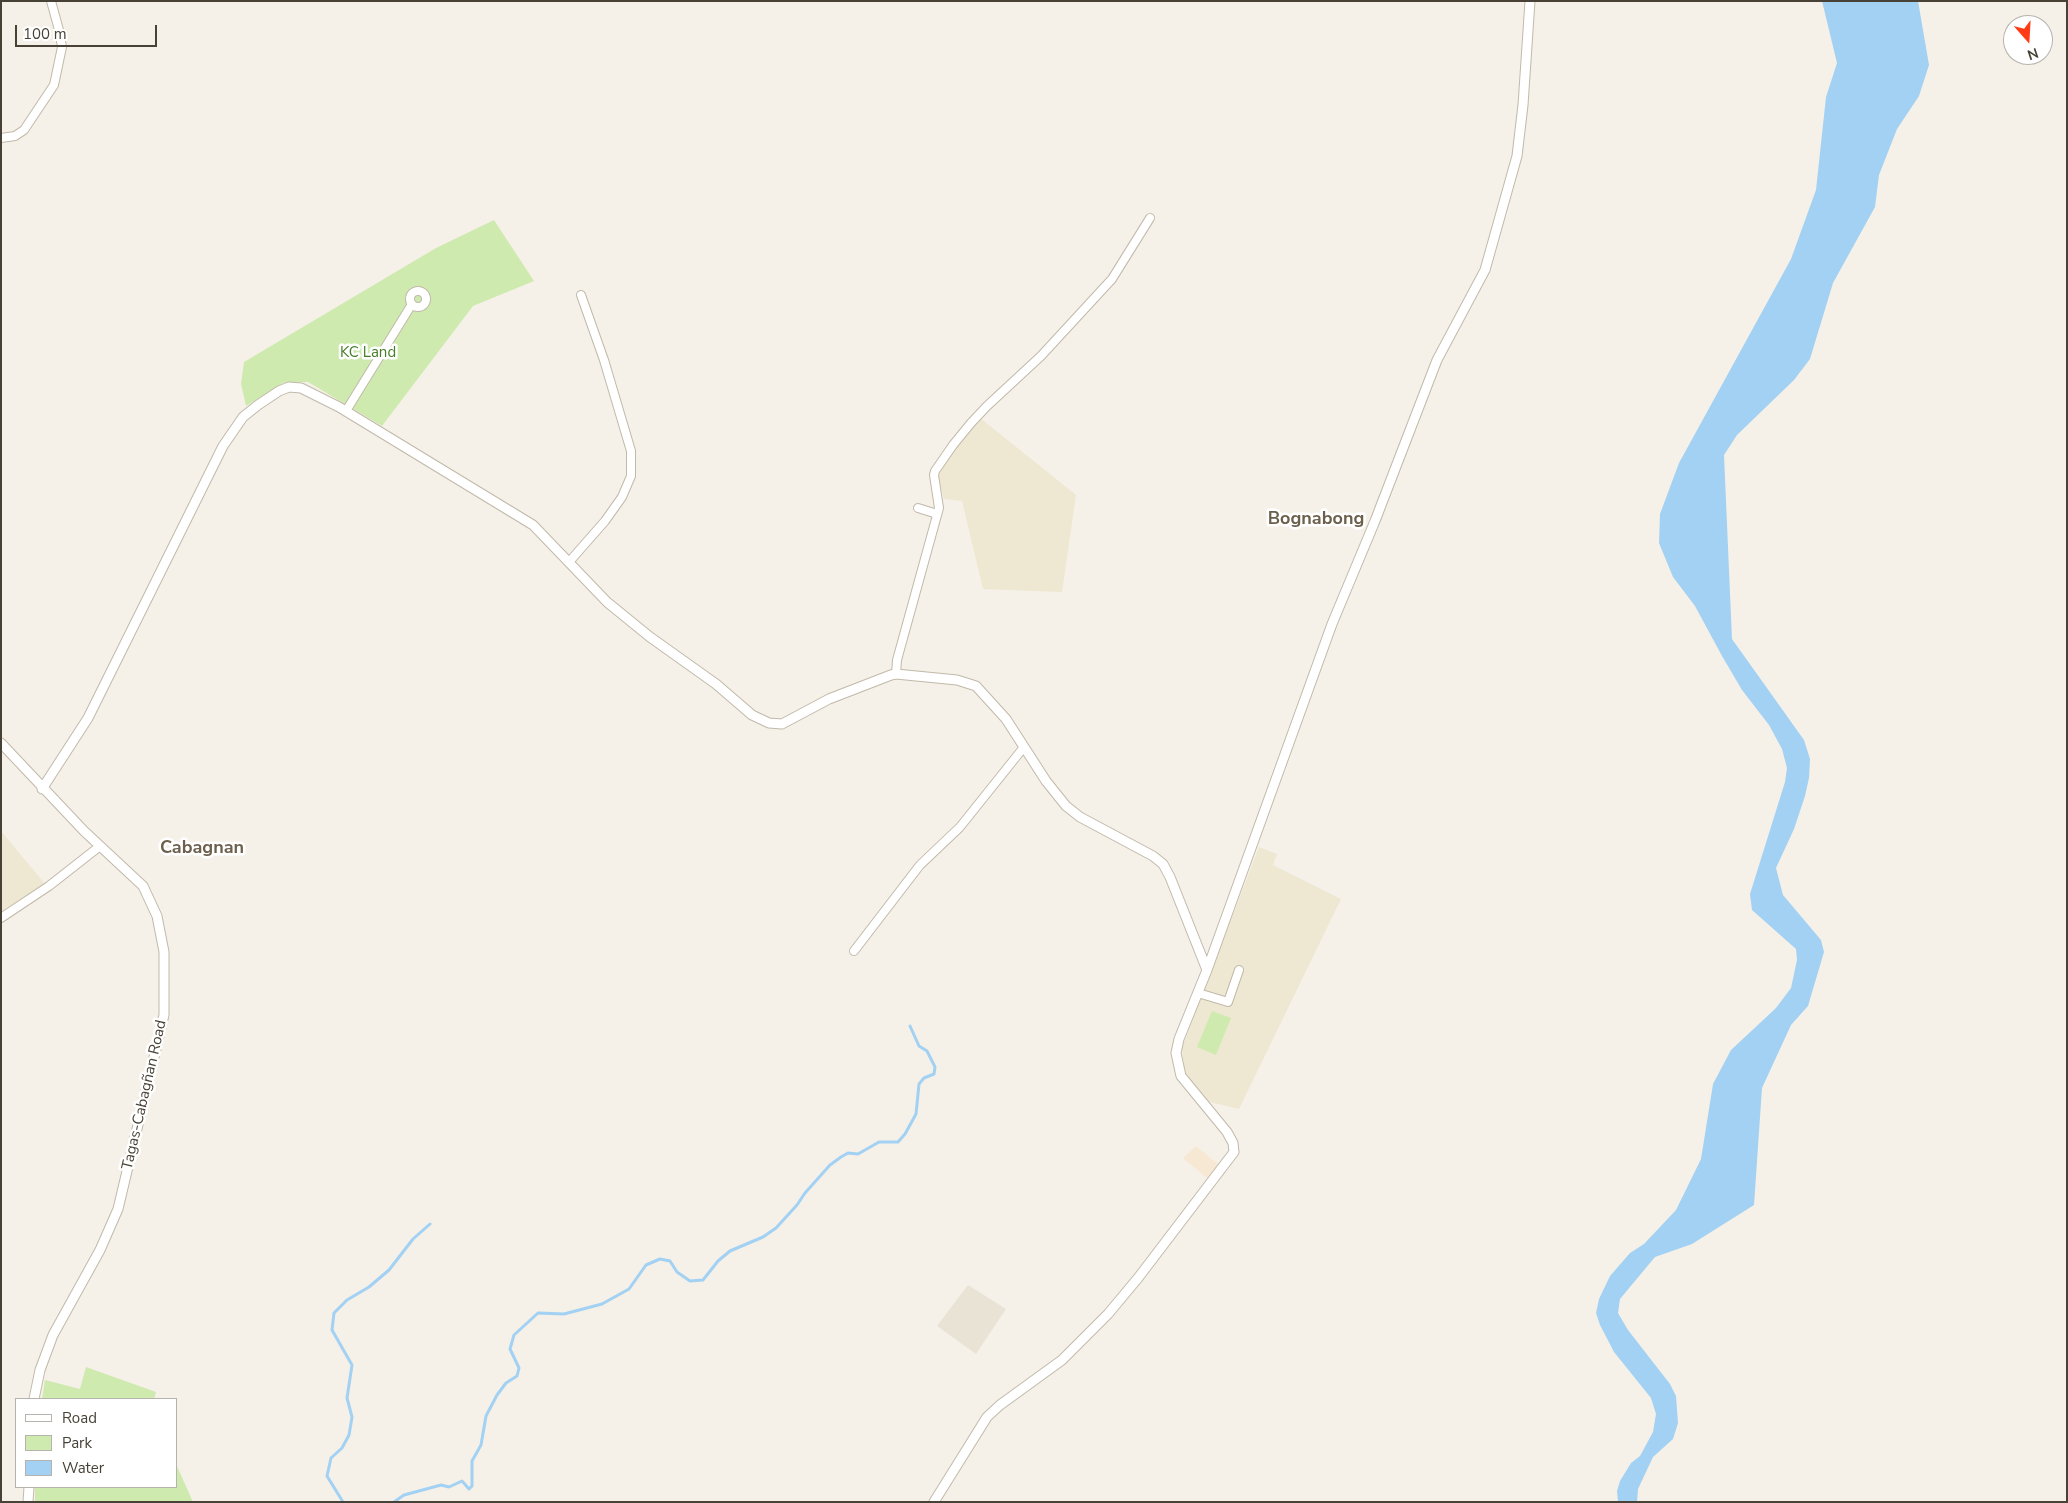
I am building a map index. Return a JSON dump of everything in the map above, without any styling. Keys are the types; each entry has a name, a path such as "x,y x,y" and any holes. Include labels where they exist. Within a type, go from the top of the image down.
{"street":[{"path":"1,138 15,136 24,130 54,85 62,47 51,1"},
{"path":"934,1502 987,1418 1000,1405 1062,1360 1108,1314 1138,1278 1234,1152 1233,1143 1227,1132 1186,1084 1178,1067 1176,1052 1179,1039 1207,970 1332,624 1375,520 1437,360 1486,270 1517,156 1524,95 1530,1"},
{"path":"896,674 897,660 937,514 938,498 934,475 952,445 987,406 1041,356 1112,279 1150,218"},
{"path":"569,562 605,521 622,497 631,476 631,451 604,360 581,294"},
{"path":"346,411 412,304"},
{"path":"42,788 88,718 223,446 243,417 258,404 289,387 301,388 346,411 533,525 607,602 650,637 716,684 752,714 769,723 782,724 829,698 896,674 956,680 981,689 1006,719 1046,781 1066,806 1080,818 1153,856 1164,864 1207,970"},
{"path":"918,508 937,514"},
{"name":"Tagas-Cabagñan Road","path":"1,743 42,788 143,886 158,916 164,952 164,1015 118,1209 100,1250 53,1335 40,1370 34,1398"},
{"path":"854,952 920,865 960,827 1024,747"},
{"path":"1,918 49,886 100,846"},
{"path":"1198,993 1228,1002 1239,970"},
{"path":"28,1502 29,1488"}],"shaded area":[{"path":"979,417 1076,495 1062,592 983,589 962,501 944,499 938,474 956,446"},
{"path":"1,831 45,884 1,914"},
{"path":"1259,847 1277,854 1273,865 1341,899 1239,1109 1206,1101 1185,1074 1182,1048"},
{"path":"1196,1146 1219,1165 1207,1178 1183,1158"},
{"path":"968,1285 1006,1309 976,1354 937,1326"}],"green space":[{"name":"KC Land","path":"494,220 534,281 473,306 382,426 308,382 283,383 246,406 241,384 244,362 436,248"},
{"path":"1212,1011 1231,1018 1216,1055 1197,1047"},
{"path":"86,1367 156,1392 154,1398 42,1398 45,1380 80,1389"},
{"path":"178,1468 193,1502 35,1502 35,1488 178,1488"}],"water":[{"path":"1822,1 1918,1 1929,65 1919,96 1897,129 1879,175 1875,207 1833,283 1810,359 1794,380 1737,435 1724,455 1732,639 1804,740 1810,759 1809,778 1805,796 1794,829 1776,868 1783,895 1821,940 1824,952 1808,1006 1791,1025 1762,1088 1754,1205 1692,1244 1655,1257 1620,1299 1618,1313 1628,1330 1670,1384 1676,1396 1678,1423 1673,1439 1653,1457 1638,1489 1637,1502 1618,1502 1617,1491 1620,1481 1631,1463 1640,1456 1653,1432 1656,1414 1651,1398 1614,1352 1600,1325 1596,1313 1599,1299 1610,1276 1630,1253 1644,1244 1676,1210 1701,1159 1713,1084 1731,1050 1776,1008 1791,988 1797,960 1796,949 1752,910 1750,894 1785,782 1787,768 1782,749 1769,725 1742,690 1695,606 1673,577 1659,543 1660,514 1679,463 1791,259 1816,190 1826,97 1837,63"}],"waterway":[{"path":"394,1502 404,1495 441,1485 449,1487 462,1481 469,1489 472,1486 472,1461 481,1445 486,1416 506,1383 517,1376 519,1368 510,1349 514,1335 538,1313 564,1314 602,1304 629,1289 646,1265 660,1259 670,1261 677,1272 690,1281 703,1280 718,1261 730,1251 763,1237 776,1228 830,1165 841,1157 848,1153 858,1154 879,1142 898,1142 905,1134 916,1114 919,1084 924,1078 934,1074 935,1067 927,1051 919,1046 910,1026"},
{"path":"343,1502 327,1476 331,1458 342,1448 349,1435 352,1417 347,1398 352,1365 332,1330 334,1313 347,1300 369,1287 389,1270 413,1239 430,1224"}],"district":[{"name":"Bognabong","path":"1316,520"},
{"name":"Cabagnan","path":"202,849"}]}
